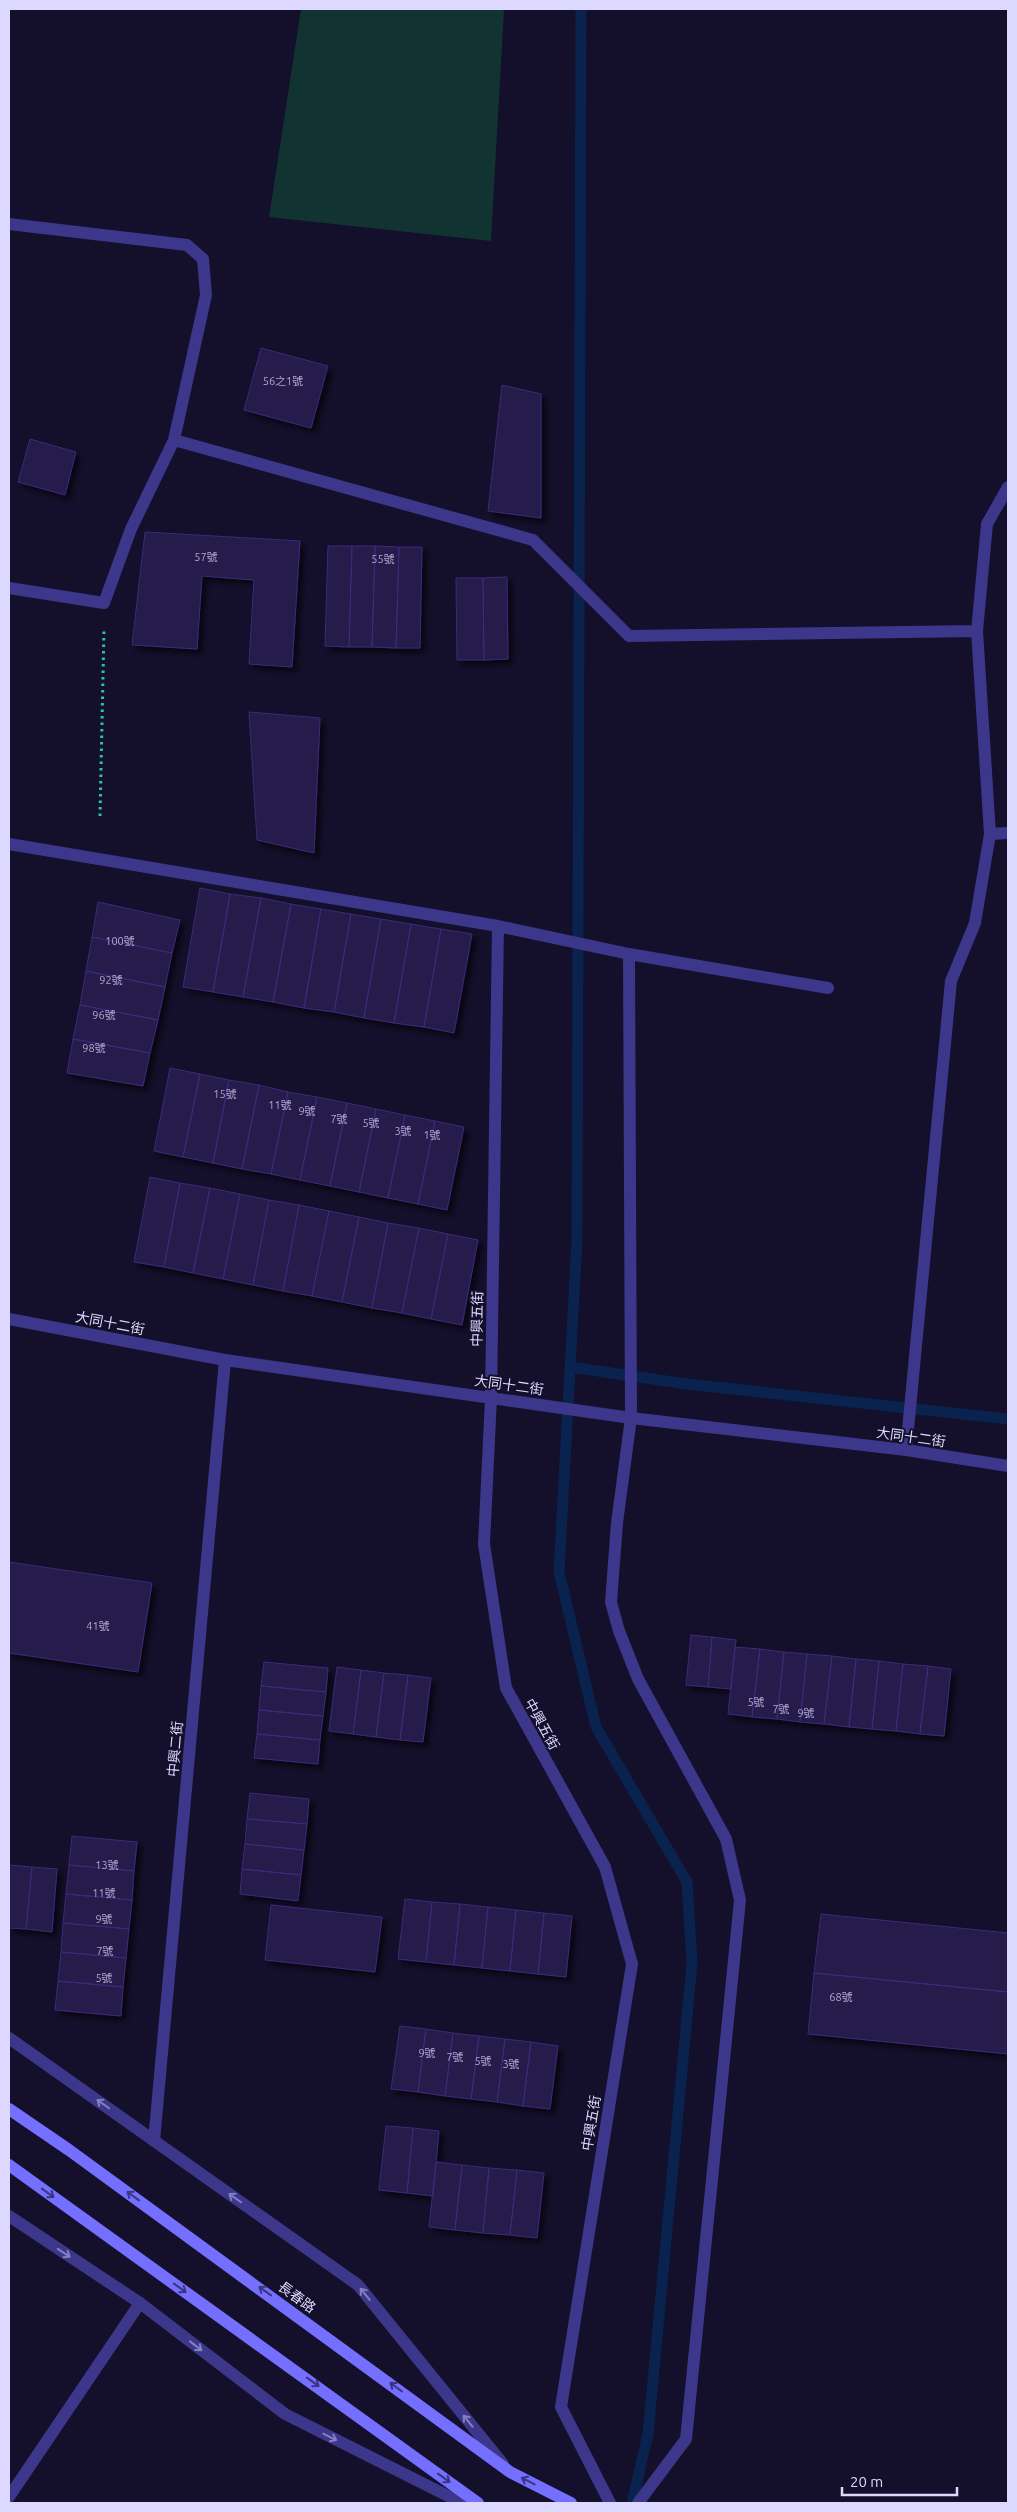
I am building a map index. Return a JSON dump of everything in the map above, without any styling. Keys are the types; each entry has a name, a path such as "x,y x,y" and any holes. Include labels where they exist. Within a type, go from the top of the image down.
{"street":[{"path":"9,224 187,245 203,259 206,295 174,440 131,529 104,603 9,588"},
{"path":"174,440 533,540 629,636 977,631"},
{"path":"906,1450 951,981 975,923 990,834 977,631 987,524 1008,486"},
{"path":"990,834 1008,832"},
{"path":"9,844 498,926 629,954 828,988"},
{"name":"中興五街","path":"498,926 493,1398 484,1544 506,1688 605,1867 632,1964 561,2407 610,2503"},
{"path":"629,954 630,1418 617,1523 611,1602 619,1631 638,1678 726,1839 740,1900 686,2440 638,2503"},
{"name":"大同十二街","path":"9,1319 225,1360 630,1418 906,1450 1008,1466"},
{"name":"中興二街","path":"154,2141 225,1360"},
{"path":"9,2038 358,2285 510,2472"},
{"name":"長春路","path":"9,2109 69,2150 510,2472 571,2503"},
{"path":"9,2165 478,2503"},
{"path":"9,2216 140,2303 284,2414 462,2503"},
{"path":"9,2497 140,2303"}],"path":[{"path":"100,816 104,603"}],"green space":[{"path":"301,9 504,9 491,241 269,217"}],"building":[{"path":"261,348 328,366 311,428 244,410"},
{"path":"502,385 541,394 541,518 488,511"},
{"path":"30,439 76,452 65,495 18,482"},
{"path":"145,532 300,541 292,667 249,664 254,580 202,576 197,649 132,645"},
{"path":"328,546 352,546 349,647 325,646"},
{"path":"352,546 375,546 372,647 349,647"},
{"path":"375,546 399,547 396,648 372,647"},
{"path":"399,547 422,547 420,648 396,648"},
{"path":"507,577 508,659 484,660 483,578"},
{"path":"456,578 483,578 484,660 457,660"},
{"path":"249,712 320,718 314,853 257,840"},
{"path":"200,888 230,894 213,992 183,987"},
{"path":"230,894 261,898 243,997 213,992"},
{"path":"261,898 291,904 273,1002 243,997"},
{"path":"98,902 180,920 172,953 92,937"},
{"path":"291,904 321,909 304,1008 273,1002"},
{"path":"321,909 351,914 334,1012 304,1008"},
{"path":"351,914 381,919 364,1018 334,1012"},
{"path":"381,919 411,924 394,1023 364,1018"},
{"path":"411,924 441,929 424,1027 394,1023"},
{"path":"441,929 472,934 454,1033 424,1027"},
{"path":"92,937 172,953 165,987 86,971"},
{"path":"86,971 165,987 158,1020 80,1005"},
{"path":"80,1005 158,1020 150,1053 73,1039"},
{"path":"73,1039 150,1053 143,1086 67,1073"},
{"path":"170,1068 200,1074 183,1157 154,1151"},
{"path":"200,1074 229,1080 213,1163 183,1157"},
{"path":"229,1080 259,1085 242,1169 213,1163"},
{"path":"259,1085 288,1092 271,1174 242,1169"},
{"path":"288,1092 317,1097 300,1180 271,1174"},
{"path":"317,1097 347,1103 330,1186 300,1180"},
{"path":"347,1103 376,1109 359,1192 330,1186"},
{"path":"376,1109 405,1115 388,1198 359,1192"},
{"path":"405,1115 435,1121 418,1204 388,1198"},
{"path":"435,1121 464,1127 447,1210 418,1204"},
{"path":"150,1177 180,1183 164,1267 134,1262"},
{"path":"180,1183 210,1188 193,1273 164,1267"},
{"path":"210,1188 240,1194 223,1279 193,1273"},
{"path":"240,1194 269,1200 253,1285 223,1279"},
{"path":"269,1200 299,1205 283,1291 253,1285"},
{"path":"299,1205 329,1211 312,1296 283,1291"},
{"path":"329,1211 359,1217 342,1302 312,1296"},
{"path":"359,1217 388,1223 372,1308 342,1302"},
{"path":"388,1223 419,1228 402,1313 372,1308"},
{"path":"419,1228 448,1234 431,1319 402,1313"},
{"path":"448,1234 478,1240 462,1325 431,1319"},
{"path":"9,1562 152,1583 138,1672 9,1653"},
{"path":"691,1635 712,1637 708,1687 686,1685"},
{"path":"712,1637 736,1640 731,1689 708,1687"},
{"path":"735,1647 760,1649 752,1717 728,1714"},
{"path":"760,1649 784,1652 777,1719 752,1717"},
{"path":"784,1652 807,1654 800,1722 777,1719"},
{"path":"807,1654 832,1656 824,1724 800,1722"},
{"path":"832,1656 856,1659 849,1727 824,1724"},
{"path":"856,1659 879,1661 872,1729 849,1727"},
{"path":"879,1661 903,1664 896,1731 872,1729"},
{"path":"264,1662 328,1668 326,1692 261,1686"},
{"path":"903,1664 928,1666 920,1734 896,1731"},
{"path":"928,1666 951,1669 944,1736 920,1734"},
{"path":"337,1667 361,1670 353,1734 329,1731"},
{"path":"361,1670 384,1673 376,1737 353,1734"},
{"path":"384,1673 408,1675 400,1740 376,1737"},
{"path":"408,1675 431,1678 423,1742 400,1740"},
{"path":"261,1686 326,1692 323,1716 259,1710"},
{"path":"259,1710 323,1716 320,1740 257,1734"},
{"path":"257,1734 320,1740 318,1764 254,1758"},
{"path":"250,1793 309,1799 307,1824 247,1819"},
{"path":"247,1819 307,1824 304,1850 245,1844"},
{"path":"72,1836 137,1842 134,1871 69,1865"},
{"path":"245,1844 304,1850 301,1875 242,1869"},
{"path":"9,1865 32,1867 26,1929 9,1928"},
{"path":"69,1865 134,1871 132,1900 66,1894"},
{"path":"32,1867 57,1869 52,1932 26,1929"},
{"path":"242,1869 301,1875 298,1901 240,1894"},
{"path":"66,1894 132,1900 129,1929 63,1923"},
{"path":"405,1899 432,1902 426,1962 398,1959"},
{"path":"432,1902 460,1904 454,1965 426,1962"},
{"path":"460,1904 488,1907 482,1968 454,1965"},
{"path":"271,1905 382,1917 375,1972 265,1960"},
{"path":"488,1907 516,1910 510,1971 482,1968"},
{"path":"516,1910 544,1913 538,1974 510,1971"},
{"path":"544,1913 572,1916 566,1977 538,1974"},
{"path":"821,1914 1008,1933 1008,1992 814,1973"},
{"path":"63,1923 129,1929 126,1958 61,1952"},
{"path":"61,1952 126,1958 123,1987 58,1981"},
{"path":"814,1973 1008,1992 1008,2054 808,2034"},
{"path":"58,1981 123,1987 121,2016 55,2010"},
{"path":"400,2026 426,2029 418,2092 391,2089"},
{"path":"426,2029 453,2033 445,2096 418,2092"},
{"path":"453,2033 479,2036 471,2099 445,2096"},
{"path":"479,2036 505,2039 497,2102 471,2099"},
{"path":"505,2039 531,2042 523,2106 497,2102"},
{"path":"531,2042 558,2046 550,2109 523,2106"},
{"path":"386,2126 413,2128 407,2193 379,2190"},
{"path":"413,2128 439,2131 433,2196 407,2193"},
{"path":"436,2162 462,2165 455,2230 429,2227"},
{"path":"462,2165 489,2168 483,2233 455,2230"},
{"path":"489,2168 517,2170 510,2235 483,2233"},
{"path":"517,2170 544,2173 537,2238 510,2235"}],"waterway":[{"path":"581,9 577,1240 559,1572 596,1727 687,1882 692,1963 648,2434 632,2503"},
{"path":"570,1367 687,1384 1008,1419"}]}
